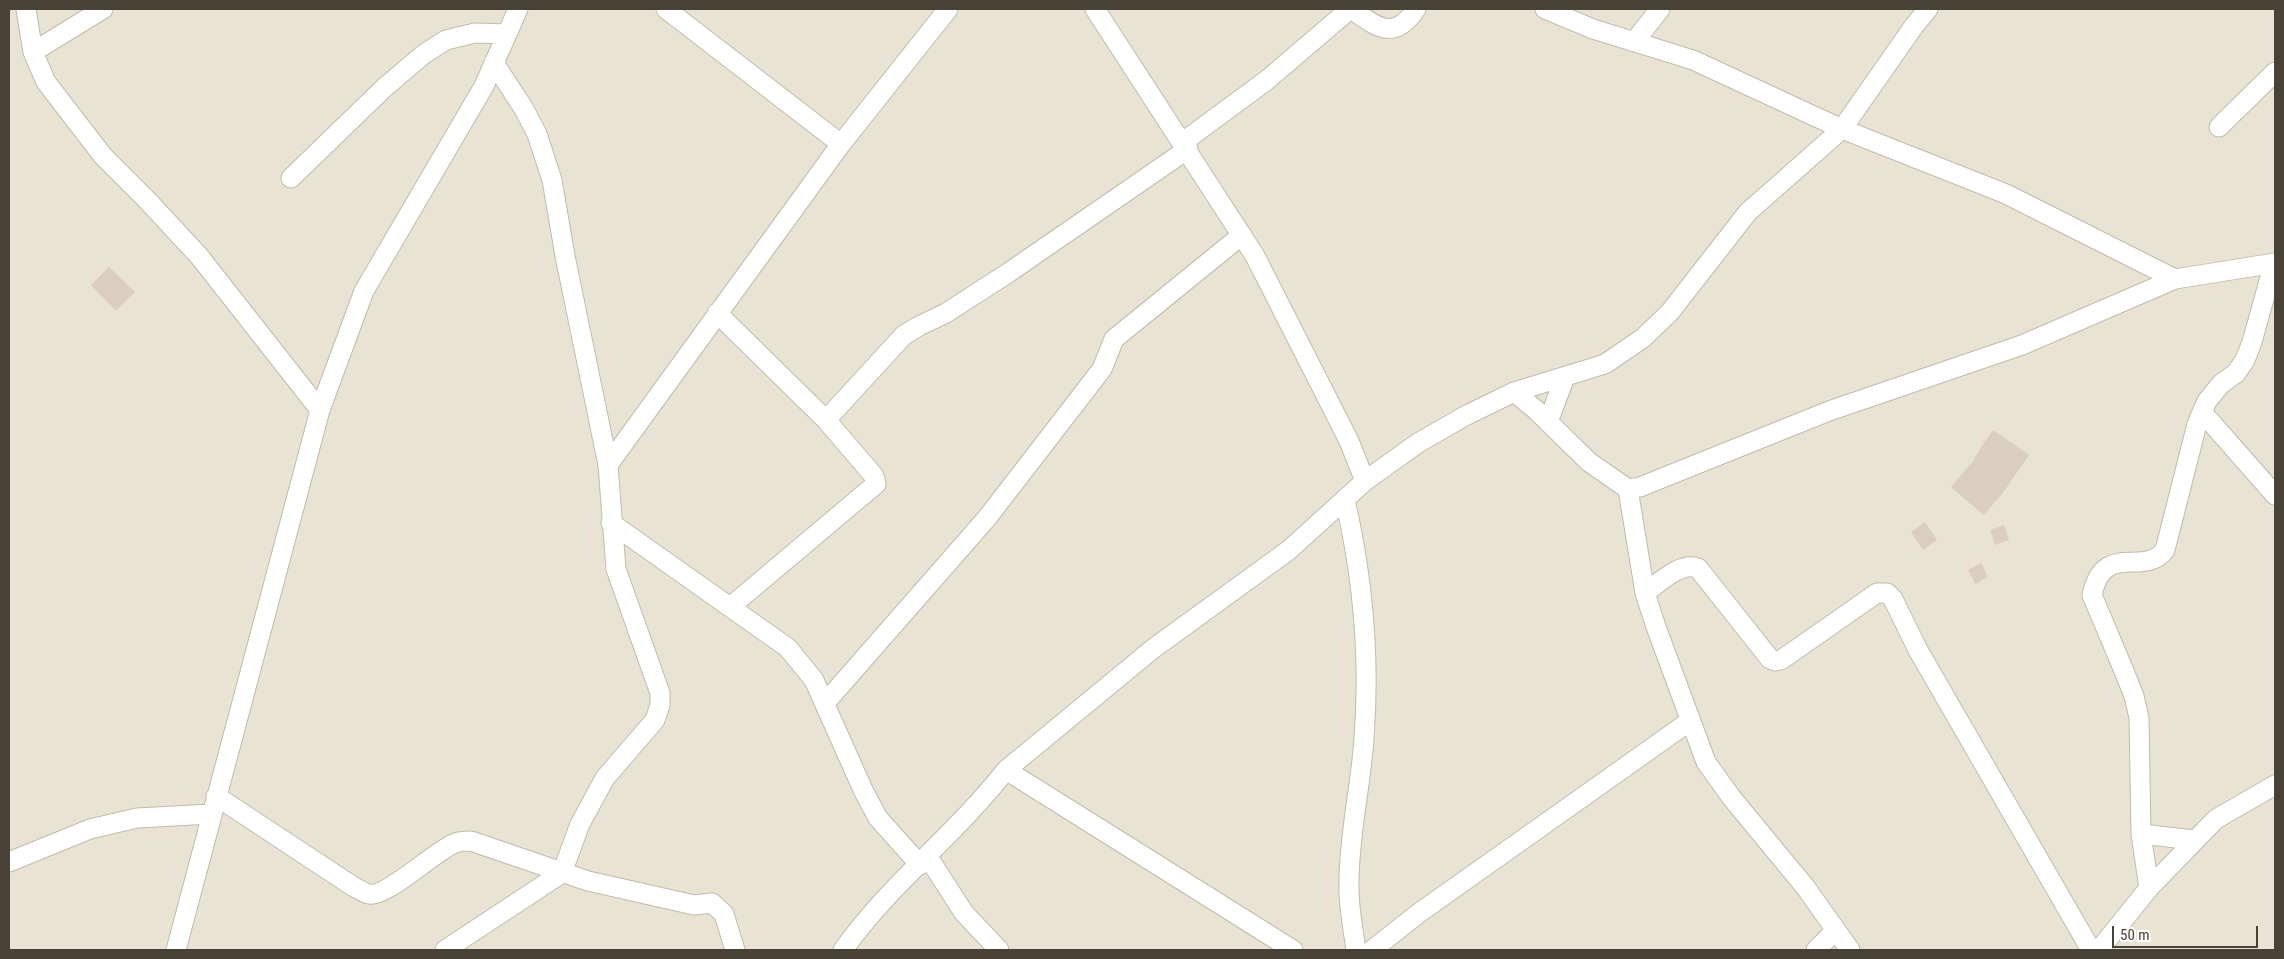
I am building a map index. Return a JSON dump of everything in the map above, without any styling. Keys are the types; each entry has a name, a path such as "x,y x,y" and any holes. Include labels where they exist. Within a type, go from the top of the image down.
{"street":[{"path":"26,9 33,52 46,82 103,156 199,256 320,410"},
{"path":"33,52 103,9"},
{"path":"176,950 320,410 364,291 484,86 518,9"},
{"path":"666,9 841,144"},
{"path":"608,465 841,144 948,9"},
{"path":"1095,9 1255,256 1341,426 1365,481"},
{"path":"826,420 904,335 946,313 1008,273 1185,146 1267,80 1350,9 1373,24 1388,30 1399,27 1416,9"},
{"path":"1545,9 1593,29 1693,60 1842,129 2006,194 2175,279"},
{"path":"1634,42 1660,9"},
{"path":"843,950 865,920 989,792 1006,770 1154,648 1289,550 1365,481 1442,428 1514,392 1605,364 1643,338 1670,312 1748,212 1842,129 1928,9"},
{"path":"291,178 384,88 424,54 446,40 475,33 507,34"},
{"path":"445,950 562,873 580,824 605,778 655,720 660,705 660,693 616,569 608,465 565,256 552,180 537,134 494,63"},
{"path":"2219,127 2275,72"},
{"path":"826,703 987,518 1102,369 1114,339 1242,235"},
{"path":"1628,489 1654,483 1829,411 2022,346 2175,279 2275,263 2245,360 2236,373 2221,384 2206,401 2197,424 2165,550 2160,556 2148,560 2113,564 2104,570 2094,583 2092,595 2134,696 2139,718 2141,834 2149,888"},
{"path":"717,313 826,420 874,476 876,484 730,607"},
{"path":"1548,422 1565,377"},
{"path":"1514,392 1589,462 1628,489 1645,593 1706,762 1731,797 1806,888 1850,950"},
{"path":"2202,412 2275,495"},
{"path":"1345,500 1356,545 1363,593 1366,697 1364,738 1350,852 1349,884 1356,950"},
{"path":"611,523 788,648 814,680 826,703 864,792 878,818 924,861 964,913 999,950"},
{"path":"1645,593 1683,567 1691,565 1698,568 1770,659 1775,662 1781,660 1877,593 1886,593 1893,599 1923,658 2090,950"},
{"path":"1372,950 1419,913 1690,721"},
{"path":"1006,770 1293,950"},
{"path":"2099,950 2149,888 2216,819 2275,785"},
{"path":"9,862 90,829 137,818 180,816 214,805 354,887 370,894 378,893 390,887 436,853 456,842 471,841 588,881 694,906 712,903 724,914 735,950"},
{"path":"180,816 205,838"},
{"path":"2141,834 2194,840"},
{"path":"1816,950 1836,930"}],"shaded area":[{"path":"9,9 2275,9 2275,950 9,950"}],"building":[{"path":"109,267 135,292 116,311 91,285"},
{"path":"1993,430 2029,455 2002,494 1984,515 1951,487 1975,459"},
{"path":"1925,522 1937,540 1923,550 1911,532"},
{"path":"2004,525 2009,540 1995,545 1990,530"},
{"path":"1981,563 1988,577 1975,584 1968,570"}]}
